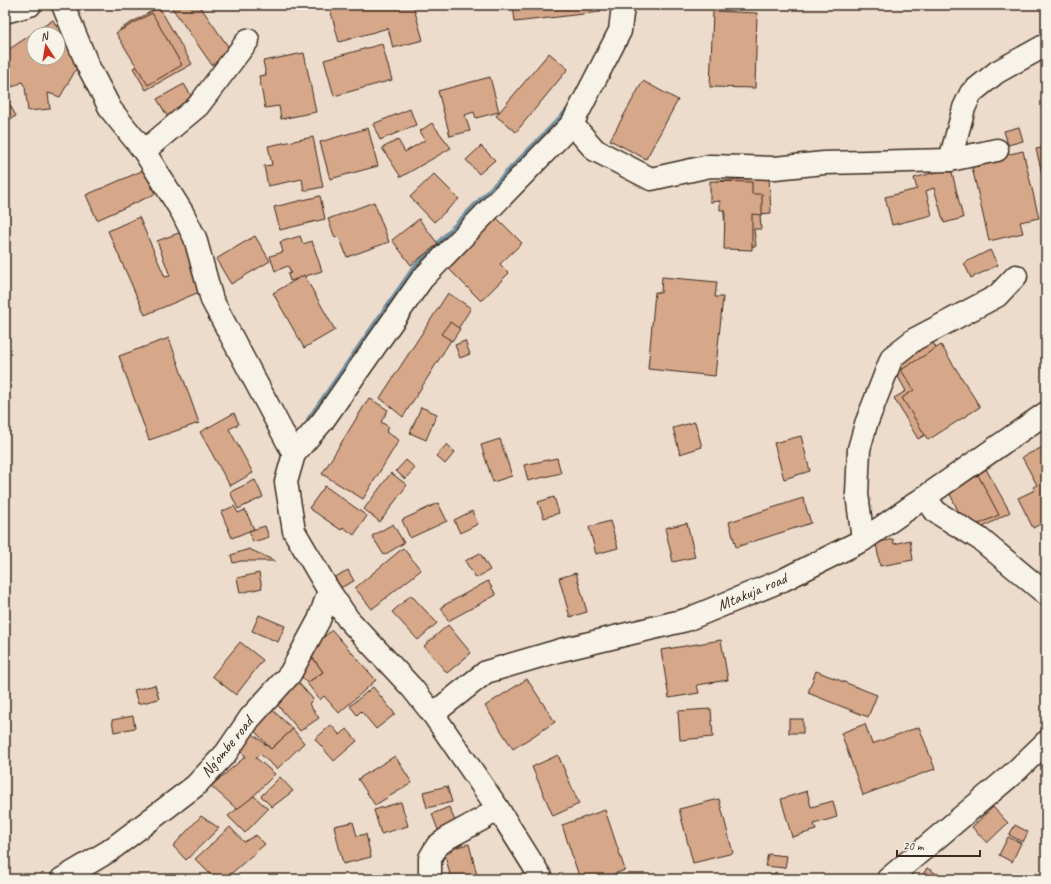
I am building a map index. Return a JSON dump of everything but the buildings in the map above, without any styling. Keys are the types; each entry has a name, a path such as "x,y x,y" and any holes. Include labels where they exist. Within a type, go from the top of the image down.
{"street":[{"path":"5,12 30,5"},
{"path":"63,5 88,66 111,110 144,151 182,212 195,238 212,300 294,454"},
{"path":"542,879 497,807 433,714 412,688 348,619 329,591 294,531 286,482 294,454 322,422 422,279 572,124 620,31 623,5"},
{"path":"144,151 198,106 248,40"},
{"path":"950,160 964,108 971,93 997,72 1046,45"},
{"path":"572,124 595,150 651,179 710,166 776,168 824,163 950,160 997,150"},
{"path":"863,540 857,494 859,449 866,424 892,357 914,339 997,296 1016,276"},
{"name":"Mtakuja road","path":"433,714 486,672 561,650 686,620 783,580 863,540 1046,413"},
{"path":"925,497 936,512 980,539 1046,594"},
{"name":"Ng'ombe road","path":"62,879 109,852 189,791 226,753 250,718 290,674 319,620 329,591"},
{"path":"888,879 1016,771 1046,742"},
{"path":"430,879 430,858 437,846 449,837 484,818 497,807"}],"waterway":[{"path":"310,420 415,269 571,109"}]}
